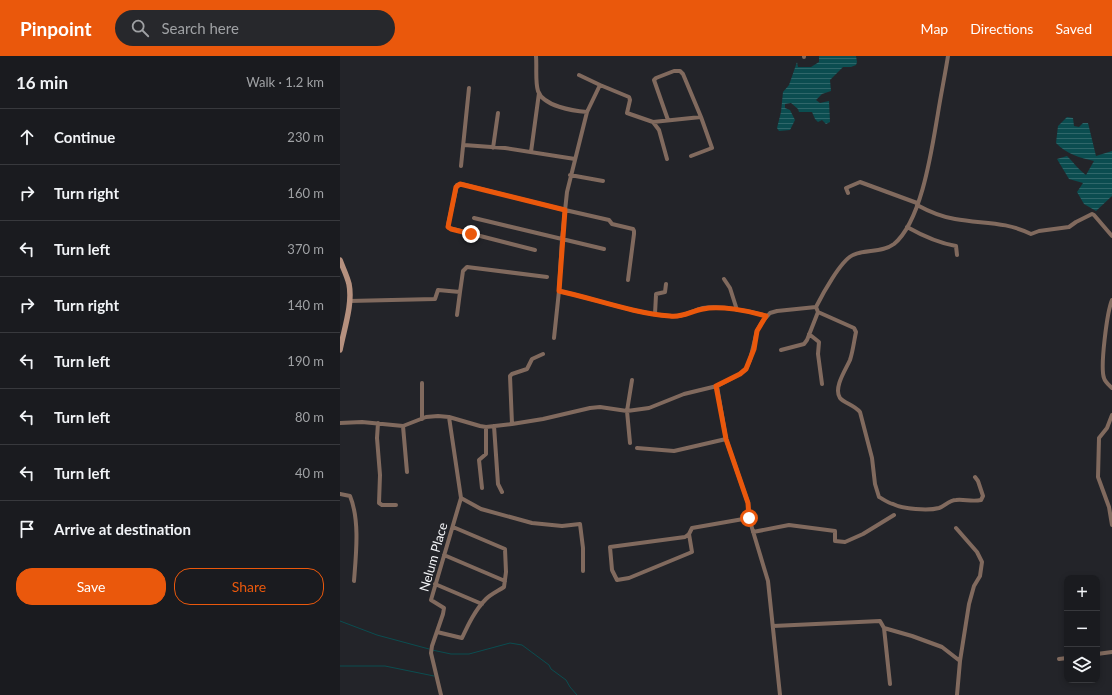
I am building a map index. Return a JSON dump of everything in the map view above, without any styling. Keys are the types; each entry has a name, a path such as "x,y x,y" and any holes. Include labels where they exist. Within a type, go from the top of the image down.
{"main road":[{"path":"340,262 348,282 349,301 342,324 340,350"}],"street":[{"path":"531,152 539,93 536,56"},
{"path":"781,350 804,344 810,334 818,312 816,307 824,292 851,255 886,248 894,244 907,227 917,204 926,176 948,56"},
{"path":"668,120 654,80 656,78 680,71 683,74 701,117 712,148 692,156"},
{"path":"579,76 630,98 627,113 653,122 701,117"},
{"path":"554,338 562,239 570,175 586,112 600,85"},
{"path":"461,166 469,88"},
{"path":"539,93 560,108 586,112"},
{"path":"493,148 498,113"},
{"path":"653,122 659,130 667,159"},
{"path":"464,145 531,152 575,159"},
{"path":"570,175 603,181"},
{"path":"848,193 846,188 860,182 953,219 993,223 1018,228 1031,234 1040,231 1069,227 1092,214 1112,236"},
{"path":"535,250 449,228 448,225 457,185 461,184 609,220 612,224 629,228 634,231 628,280"},
{"path":"474,218 604,249"},
{"path":"907,227 928,239 942,244 956,246 957,255"},
{"path":"457,315 464,268 467,267 548,277"},
{"path":"724,279 733,295 737,310"},
{"path":"655,314 656,294 665,292 666,284"},
{"path":"349,301 435,299 438,290 460,292"},
{"path":"559,291 655,314 675,317 683,316 703,308 712,307 756,313 766,316"},
{"path":"1112,300 1107,320 1103,365 1104,379 1112,388"},
{"path":"340,423 378,423 403,426 422,419 438,416 450,417 486,427 543,419 590,408 600,407 627,411 650,408 684,394 716,386 740,374 746,369 754,349 757,331 766,316 770,313 816,307"},
{"path":"818,312 854,328 856,332 850,359 843,373 838,394 841,399 856,406 860,412 872,458 875,484 879,497 893,505 915,509 941,508 949,502 956,500 975,502 981,500 983,496 975,477"},
{"path":"810,334 819,342 818,354 822,384"},
{"path":"512,424 509,381 510,376 526,369 532,359 543,354"},
{"path":"630,443 627,411 632,380"},
{"path":"422,383 422,419"},
{"path":"716,386 726,439 748,503 749,518 768,581 780,695"},
{"path":"1112,415 1107,428 1099,438 1098,477 1112,525"},
{"name":"Nelum Place","path":"441,695 431,654 432,646 444,608 431,600 434,584 461,498 450,417"},
{"path":"378,423 377,438 380,475 379,503 396,505"},
{"path":"403,426 407,472"},
{"path":"494,426 498,484 502,492"},
{"path":"482,488 479,460 486,454 486,427"},
{"path":"637,448 674,450 726,439"},
{"path":"340,494 350,496 354,503 357,542 354,581"},
{"path":"461,498 481,509 532,523 562,526 580,524 583,548 583,571"},
{"path":"753,532 789,525 835,531 835,541 845,542 863,534 894,515"},
{"path":"689,534 692,552 629,578 617,580 612,570 610,547 685,537 689,534 692,528 749,518"},
{"path":"437,632 462,638 468,624 482,604 487,598 504,587 505,581 505,549 452,527"},
{"path":"956,528 977,552 982,562 980,576 974,586 969,604 960,661 957,695"},
{"path":"444,555 505,581"},
{"path":"434,584 482,604"},
{"path":"773,626 880,621 884,628 890,684"},
{"path":"884,628 942,647 960,661"},
{"path":"1100,654 1112,652"},
{"path":"1059,659 1064,658"}],"water":[{"path":"819,56 856,56 857,62 856,65 851,67 843,67 830,80 831,91 822,94 816,100 820,103 829,101 830,122 826,124 822,120 818,122 812,112 799,112 798,109 791,103 785,104 785,108 790,110 795,120 790,130 779,131 777,128 781,112 783,92 789,85 797,62 798,67 811,67 819,62"},
{"path":"1067,117 1073,118 1074,126 1079,127 1083,123 1088,123 1096,156 1112,151 1112,196 1096,211 1084,204 1077,192 1083,183 1069,179 1057,159 1067,156 1086,175 1094,161 1069,153 1056,143 1058,126"}],"waterway":[{"path":"340,621 377,635 429,649"},
{"path":"432,650 451,654 469,654 510,643 522,645 566,680 577,695"},
{"path":"340,666 385,666 434,676"}],"route":[{"path":"471,234 448,227 456,187 460,184 565,210 559,291 649,314 675,317 683,316 703,308 712,307 745,311 766,316 754,338 754,349 746,369 740,374 716,386 726,439 748,503 749,518"}]}
